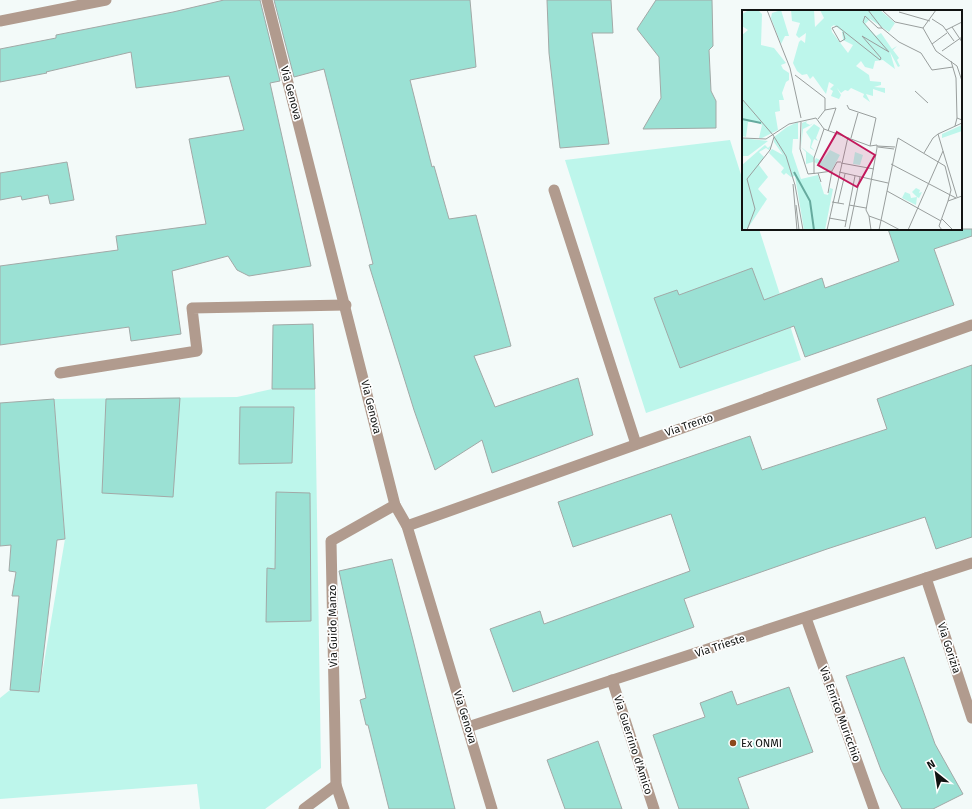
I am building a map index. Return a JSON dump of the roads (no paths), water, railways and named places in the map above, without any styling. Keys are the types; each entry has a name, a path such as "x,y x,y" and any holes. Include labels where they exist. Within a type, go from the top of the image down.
{"street":[{"path":"0,21 106,0"},
{"name":"Via Genova","path":"267,0 346,305 395,505 407,526 492,809"},
{"path":"554,190 636,444"},
{"path":"60,373 197,351 192,308 346,305"},
{"name":"Via Trento","path":"407,526 972,326"},
{"name":"Via Guido Manzo","path":"344,809 336,785 331,541 395,505"},
{"name":"Via Trieste","path":"468,727 972,563"},
{"name":"Via Gorizia","path":"926,578 972,718"},
{"name":"Via Enrico Muricchio","path":"806,618 874,809"},
{"name":"Via Guerrino d'Amico","path":"612,680 654,809"},
{"path":"304,809 336,785"}],"place":[{"name":"Ex ONMI","path":"733,743"}]}
